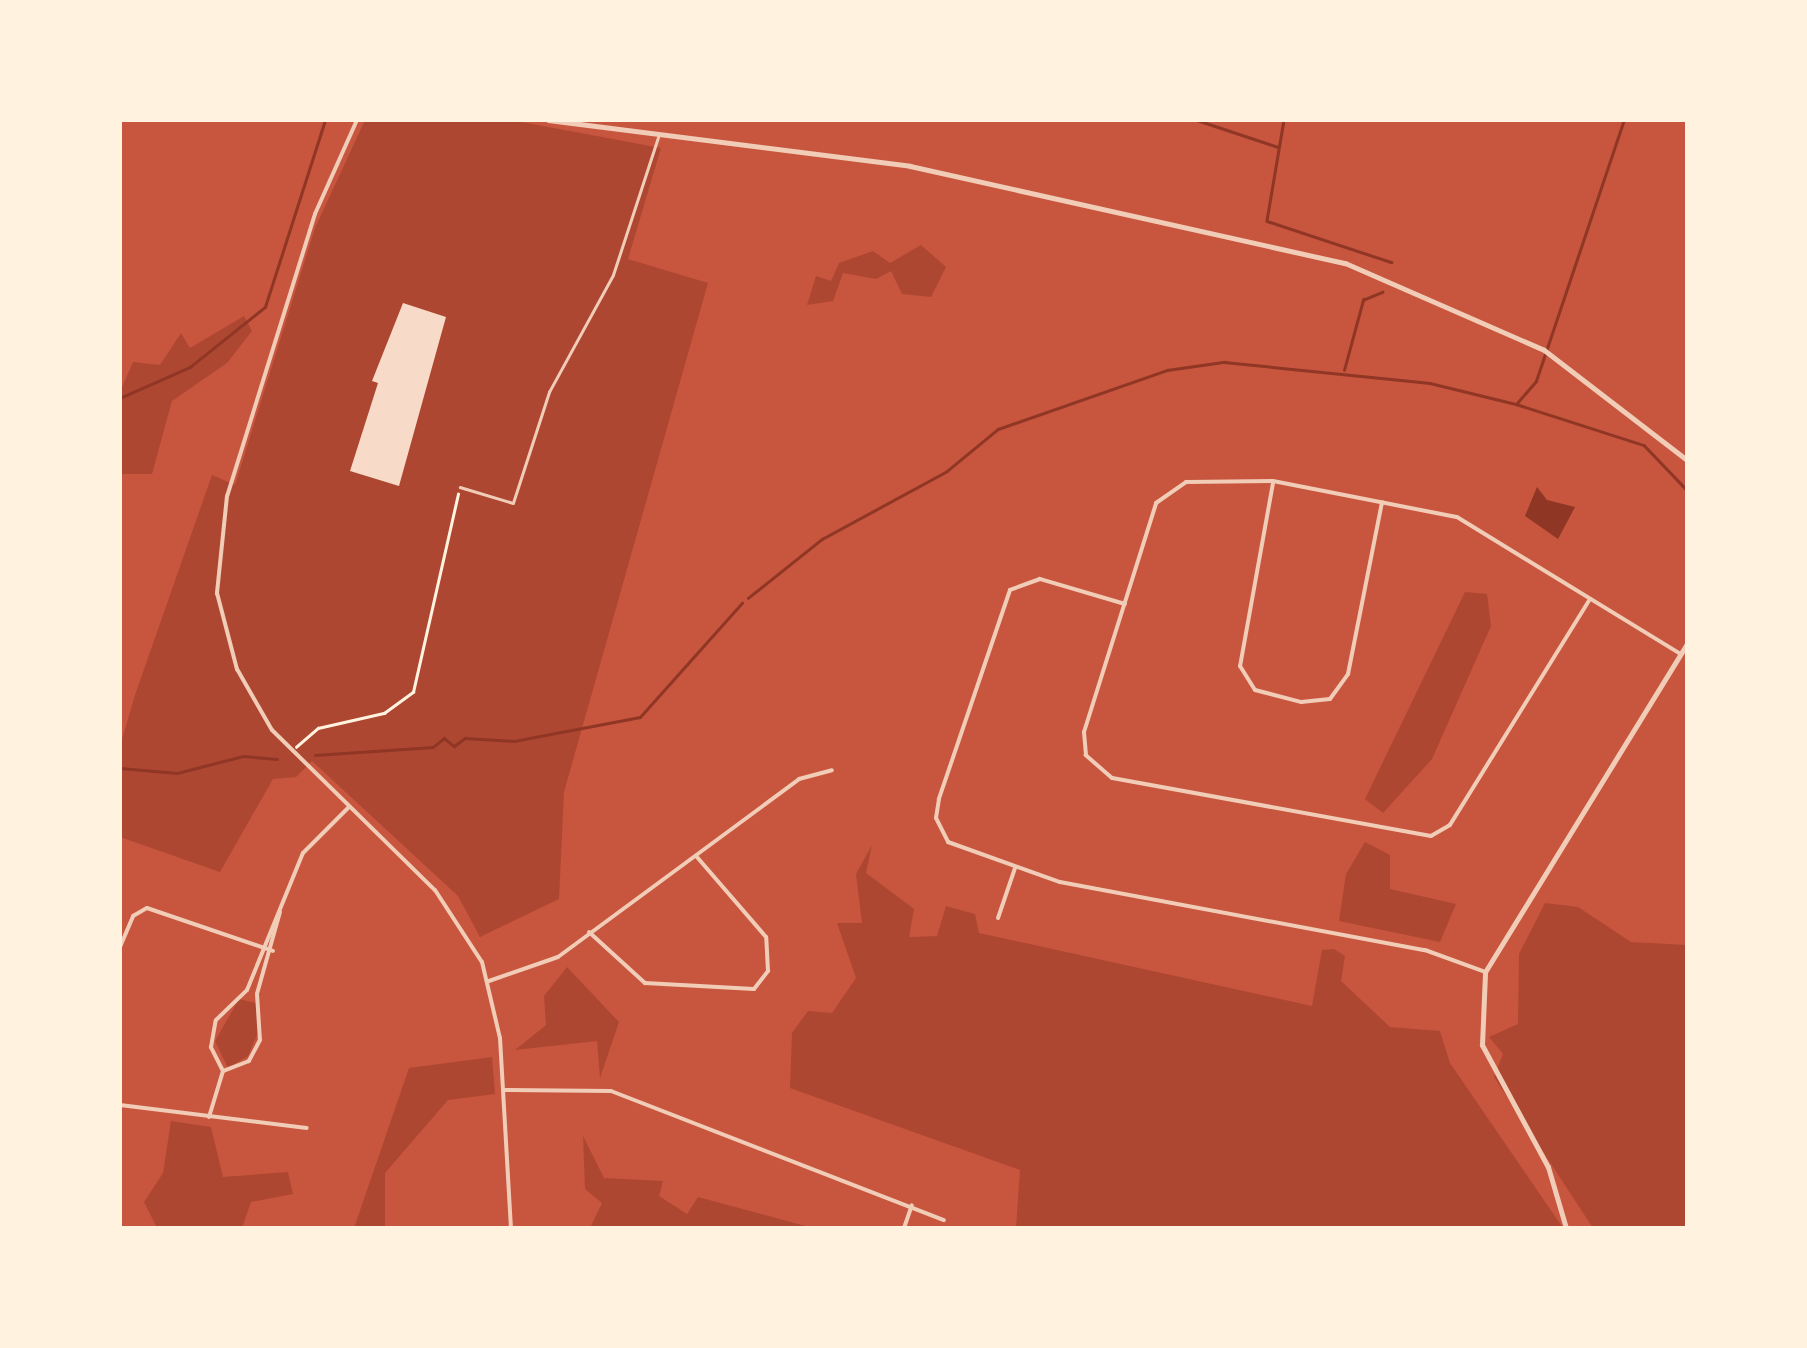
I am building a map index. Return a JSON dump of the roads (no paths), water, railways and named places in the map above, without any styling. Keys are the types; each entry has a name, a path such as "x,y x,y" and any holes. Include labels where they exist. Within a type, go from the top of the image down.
{"street":[{"path":"357,120 315,214 216,552 230,650 291,752 450,906 489,981 503,1090 511,1228"},
{"path":"548,120 910,166 1345,263 1528,340 1687,460"},
{"path":"1273,481 1240,666 1256,690 1301,702 1330,699 1348,674 1382,502"},
{"path":"1590,599 1450,825 1420,836 1098,770 1084,732 1168,488 1273,481 1466,521 1681,654"},
{"path":"1125,604 1040,579 1020,583 1005,600 936,818 958,849 1014,868 1425,950 1484,972"},
{"path":"1566,1228 1548,1167 1482,1046 1484,972 1687,644"},
{"path":"489,981 552,960 798,779 832,770"},
{"path":"209,1116 223,1071 214,1028 246,990 304,853 348,807"},
{"path":"589,932 645,983 754,989 768,971 766,937 696,856"},
{"path":"998,918 1014,868"},
{"path":"120,947 132,916 148,908 273,950"},
{"path":"223,1071 248,1062 260,1040 257,994 273,950 280,912"},
{"path":"246,990 257,994"},
{"path":"503,1090 611,1091 944,1220"},
{"path":"120,1105 307,1128"},
{"path":"904,1228 912,1206"}],"lane":[{"path":"460,487 513,502 550,390 614,275 660,133"}],"waterway":[{"path":"120,398 190,367 265,307 325,120"},
{"path":"1197,120 1278,147"},
{"path":"1284,120 1267,221 1391,262"},
{"path":"1517,403 1536,381 1624,120"},
{"path":"1344,370 1363,300 1382,292"},
{"path":"748,598 822,539 947,471 998,429 1167,370 1224,362 1430,383 1516,404 1644,445 1687,490"},
{"path":"315,755 433,747 444,738 454,746 465,738 514,741 640,717 742,603"},
{"path":"120,768 177,773 243,756 277,759"}]}
